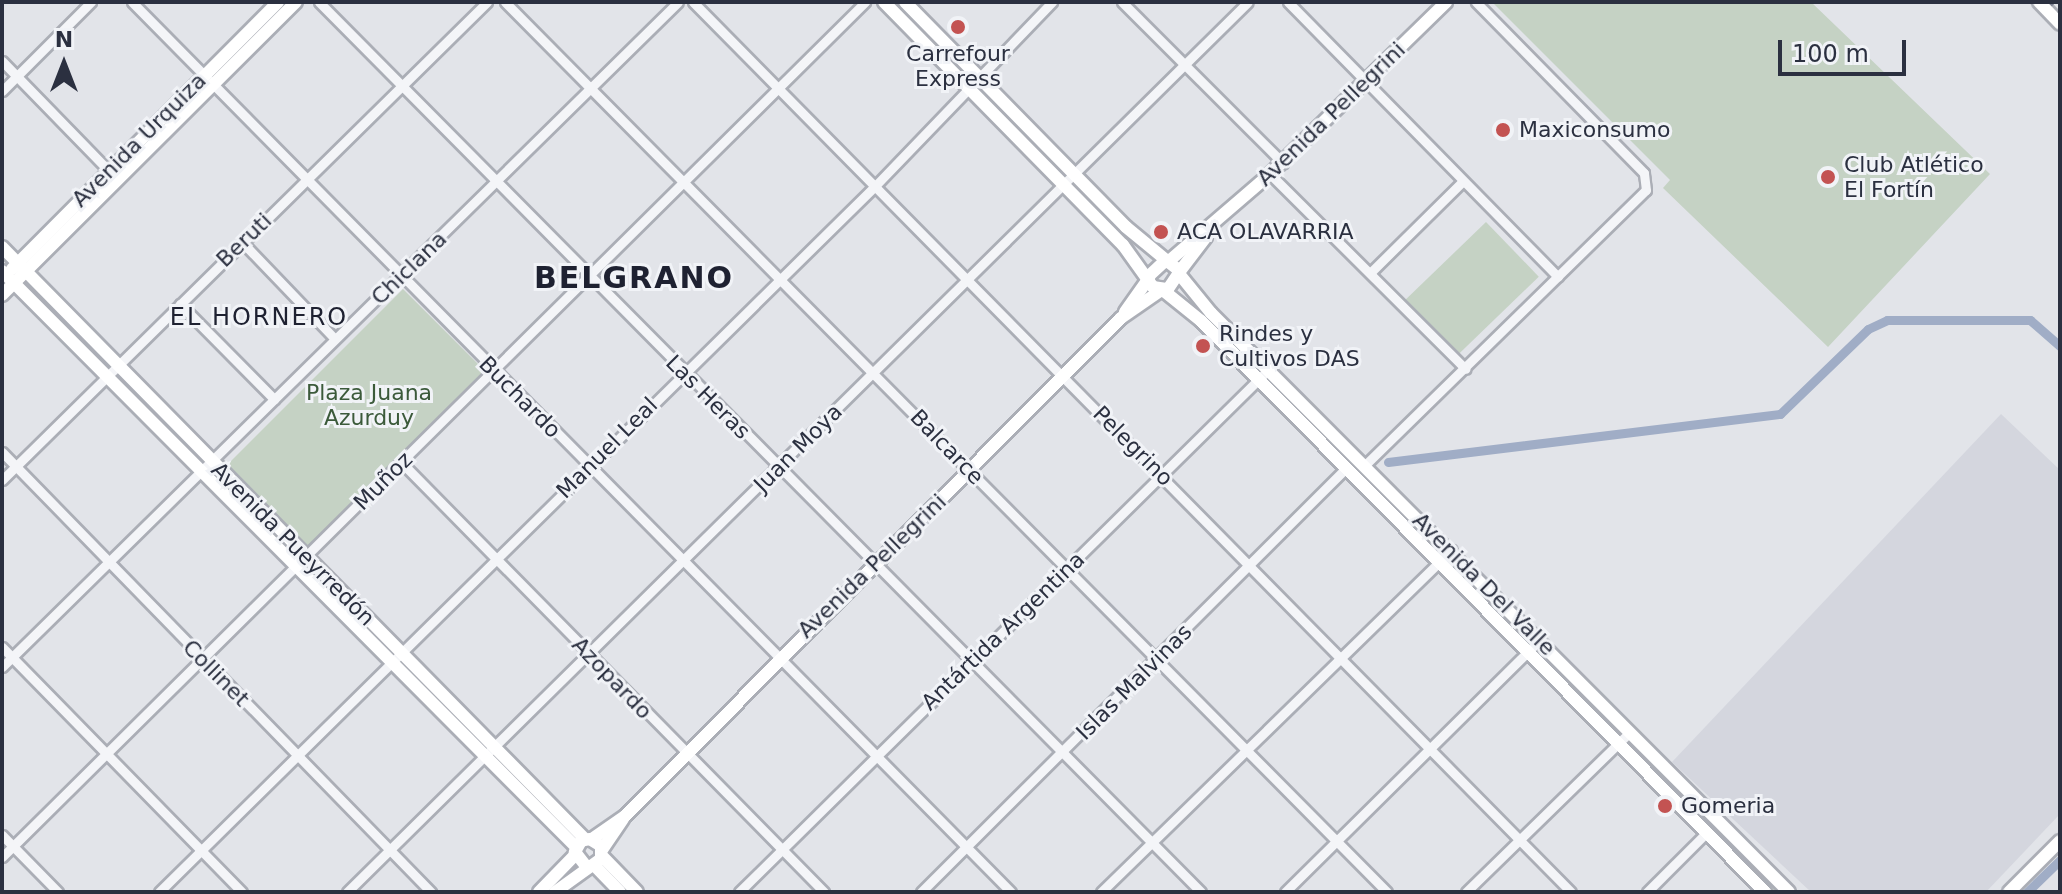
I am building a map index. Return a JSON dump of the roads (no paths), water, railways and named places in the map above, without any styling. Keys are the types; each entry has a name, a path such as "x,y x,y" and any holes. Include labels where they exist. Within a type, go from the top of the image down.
{"main road":[{"name":"Avenida Urquiza","path":"2,295 6,277 22,267 210,79 278,2"},
{"path":"210,79 296,2"},
{"path":"884,2 1064,183 1149,277"},
{"path":"905,2 1074,172 1168,260"},
{"name":"Avenida Pellegrini","path":"555,892 596,859 625,816 777,658 874,566 1121,318 1149,277 1215,225 1283,163 1446,2"},
{"path":"2039,2 2060,24"},
{"name":"Avenida Pellegrini","path":"1121,318 1162,291 1180,273 1215,225"},
{"name":"Avenida Pueyrredón","path":"2,247 119,364 296,567 390,664 492,752"},
{"name":"Avenida Del Valle","path":"1168,260 1268,370 1452,550 1789,892"},
{"name":"Avenida Pueyrredón","path":"6,277 106,377 307,556 582,845"},
{"name":"Avenida Del Valle","path":"1149,277 1201,321 1765,892"},
{"name":"Avenida Pellegrini","path":"539,892 582,845 625,816"},
{"path":"2009,892 2060,841"},
{"path":"582,845 635,891"},
{"path":"582,845 620,892"}],"street":[{"path":"2,91 91,2"},
{"name":"Buchardo","path":"132,2 681,562 1011,892"},
{"name":"Las Heras","path":"319,2 874,566 1201,892"},
{"name":"Beruti","path":"2,480 487,2"},
{"name":"Balcarce","path":"505,2 686,181 778,278 1387,892"},
{"name":"Chiclana","path":"2,667 678,2"},
{"name":"Pelegrino","path":"693,2 1571,892"},
{"name":"Muñoz","path":"2,857 781,89 865,2"},
{"name":"Manuel Leal","path":"159,892 778,278 876,185 971,89 977,76 1052,2"},
{"path":"1122,2 1283,163"},
{"name":"Juan Moya","path":"347,892 1248,2"},
{"path":"1288,2 1558,277"},
{"path":"1365,465 1646,190 1648,181 1476,2"},
{"path":"2,61 112,174"},
{"path":"1270,174 1466,369"},
{"path":"1371,272 1462,182"},
{"path":"242,242 334,338"},
{"path":"180,304 274,399"},
{"name":"Antártida Argentina","path":"739,892 1268,370"},
{"name":"Collinet","path":"2,452 431,892"},
{"name":"Azopardo","path":"402,463 824,892"},
{"name":"Islas Malvinas","path":"921,892 1252,566 1345,469"},
{"path":"1101,892 1452,550"},
{"path":"1285,892 1540,640"},
{"path":"2,647 242,892"},
{"path":"1466,892 1630,732"},
{"path":"1647,892 1706,833"},
{"path":"2,835 58,892"}],"waterway":[{"path":"1388,462 1780,414 1868,329 1887,320 2030,320 2060,346"},
{"path":"2027,892 2060,860"}],"railway":[{"path":"2050,2 2060,12"}],"place":[{"name":"Carrefour Express","path":"958,27"},
{"name":"Maxiconsumo","path":"1503,130"},
{"name":"Club Atlético El Fortín","path":"1828,177"},
{"name":"ACA OLAVARRIA","path":"1161,232"},
{"name":"Rindes y Cultivos DAS","path":"1203,346"},
{"name":"Gomeria","path":"1665,806"}],"district":[{"name":"BELGRANO","path":"634,278"},
{"name":"EL HORNERO","path":"259,318"}],"park label":[{"name":"Plaza Juana Azurduy","path":"369,404"}]}
